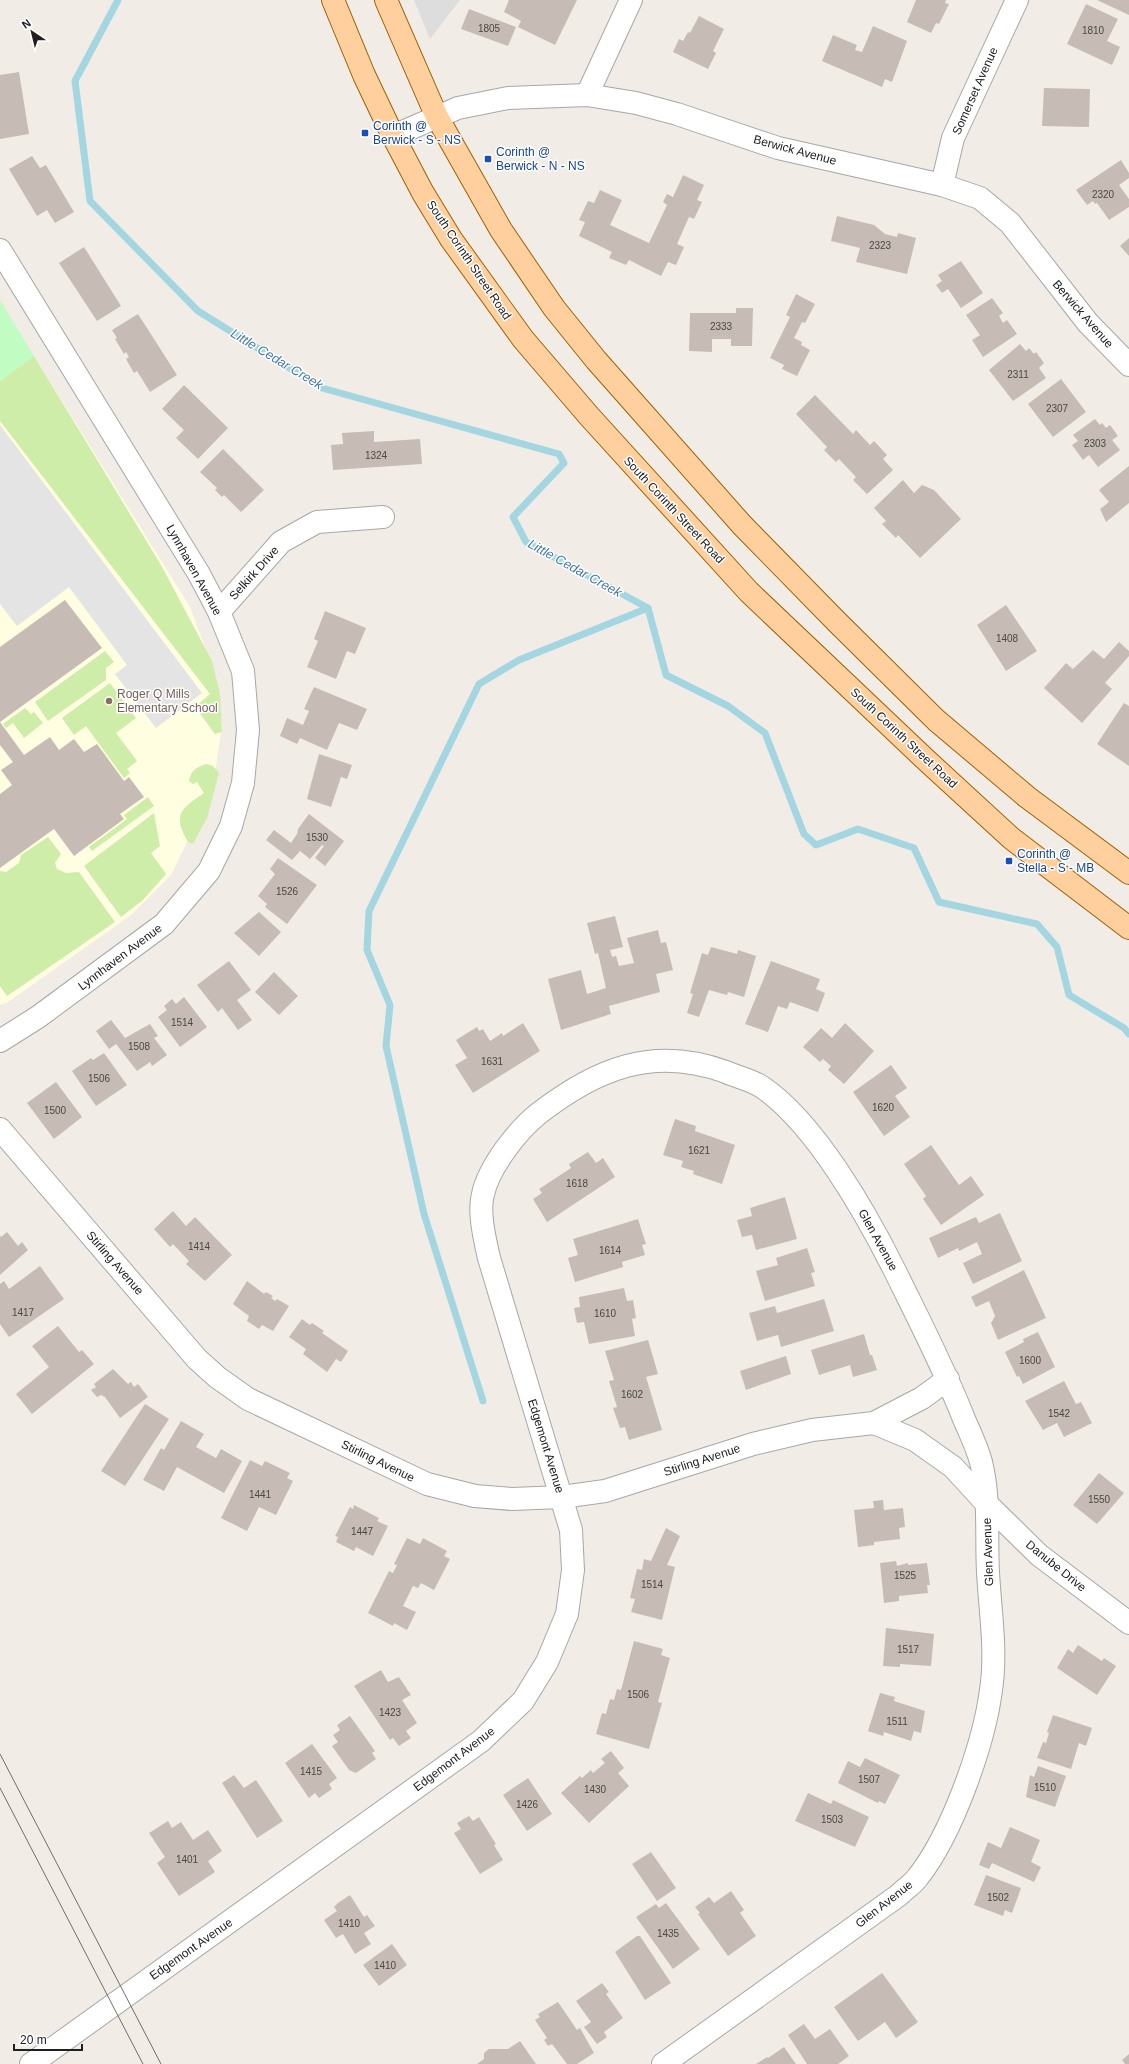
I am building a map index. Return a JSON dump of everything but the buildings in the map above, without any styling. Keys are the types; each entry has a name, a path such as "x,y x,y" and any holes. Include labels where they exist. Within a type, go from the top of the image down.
{"main road":[{"name":"South Corinth Street Road","path":"333,0 364,75 393,136 423,193 451,239 523,339 622,454 750,592 925,759 1011,838 1129,928"},
{"path":"386,0 437,117 501,230 554,308 596,360 742,525 836,622 936,720 1027,796 1129,873"}],"street":[{"path":"587,95 631,0"},
{"name":"Somerset Avenue","path":"942,185 954,138 1017,0"},
{"name":"Berwick Avenue","path":"393,136 458,108 508,98 587,95 636,103 677,114 778,148 942,185 980,198 1010,223 1088,323 1129,365"},
{"name":"Lynnhaven Avenue","path":"0,250 199,574 219,612 242,671 248,730 243,783 231,826 209,871 164,924 38,1017 0,1041"},
{"name":"Selkirk Drive","path":"219,612 281,542 317,522 383,517"},
{"name":"Glen Avenue","path":"638,1062 675,1061 709,1066 760,1086 797,1117 827,1156 877,1236 948,1379 981,1461 986,1503 988,1573 993,1631 991,1690 977,1753 956,1810 933,1854 917,1878 899,1895 663,2064"},
{"name":"Edgemont Avenue","path":"31,2064 481,1741 523,1701 547,1662 567,1614 573,1570 571,1530 489,1258 483,1229 482,1194 497,1162 529,1121 562,1096 598,1075 638,1062"},
{"name":"Stirling Avenue","path":"0,1129 197,1359 217,1377 248,1399 427,1484 475,1496 512,1499 562,1497 605,1491 752,1444 812,1430 874,1423 922,1398 948,1379"},
{"name":"Stirling Avenue","path":"874,1423 915,1440 953,1466 986,1503"},
{"name":"Danube Drive","path":"986,1503 1039,1555 1129,1623"}],"shaded area":[{"path":"414,0 460,0 430,39"},
{"name":"Roger Q Mills Elementary School","path":"34,356 190,607 216,677 222,725 215,773 194,828 171,875 131,915 8,1002 0,1005 0,381"},
{"path":"0,425 202,693 156,728 115,674 127,665 69,587 17,626 0,604"}],"green space":[{"path":"0,300 34,356 0,381"},
{"path":"34,356 161,565 212,661 220,694 222,732 215,734 195,707 210,694 0,421 0,381"},
{"path":"105,651 114,662 106,668 106,680 48,721 35,702"},
{"path":"110,683 136,718 116,733 137,761 127,769 130,773 124,778 86,726 74,735 62,718"},
{"path":"25,708 31,714 34,712 43,723 24,738 13,723 6,728 3,724"},
{"path":"206,764 213,766 219,773 207,818 193,844 188,842 183,833 180,818 181,813 185,808 204,793 197,782 193,784 189,781 191,774 195,770"},
{"path":"148,797 154,806 92,851 89,847 127,819 124,815"},
{"path":"154,813 160,846 151,853 166,874 143,900 121,917 84,866"},
{"path":"48,837 61,854 55,863 57,869 66,873 79,872 115,922 7,996 0,986 0,871 6,872 19,863 21,855"}],"waterway":[{"name":"Little Cedar Creek","path":"118,0 75,81 90,201 198,311 322,388 559,454 564,463 513,517 526,542 648,608 666,675 728,706 765,733 804,834 816,845 858,829 914,848 939,902 1037,924 1057,947 1069,995 1124,1028 1129,1034"},
{"path":"483,1401 424,1214 386,1046 390,1005 367,950 369,911 479,684 519,660 648,608"}],"tram line":[{"path":"0,1754 161,2064"},
{"path":"0,1788 143,2064"}],"place":[{"name":"Corinth @ Berwick - S - NS","path":"365,133"},
{"name":"Corinth @ Berwick - N - NS","path":"488,159"},
{"name":"Roger Q Mills Elementary School","path":"109,701"},
{"name":"Corinth @ Stella - S - MB","path":"1009,861"}]}
